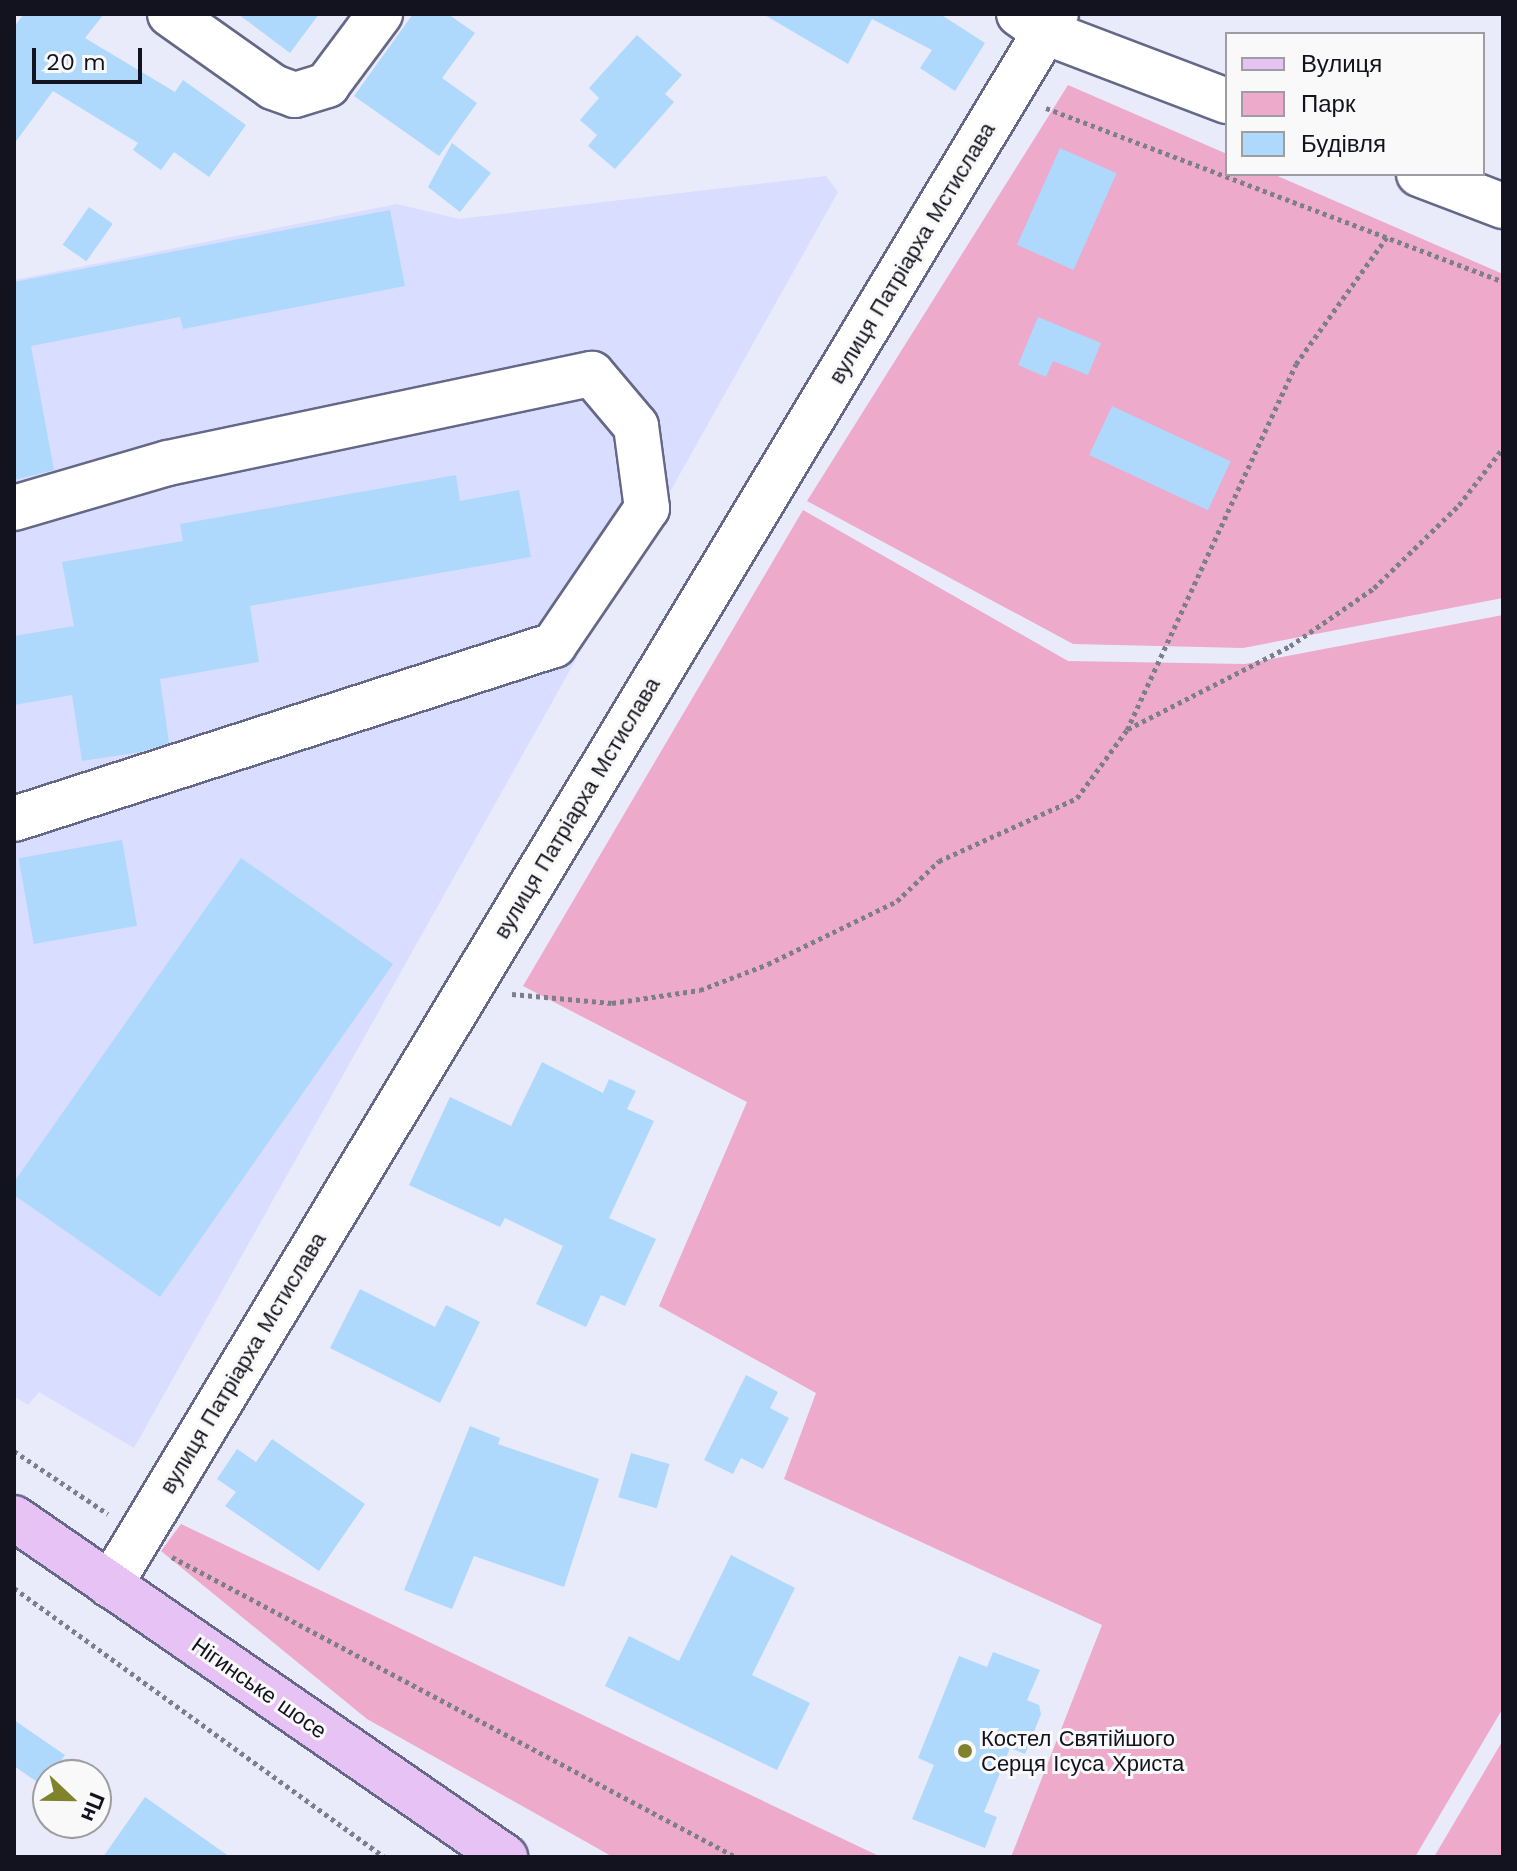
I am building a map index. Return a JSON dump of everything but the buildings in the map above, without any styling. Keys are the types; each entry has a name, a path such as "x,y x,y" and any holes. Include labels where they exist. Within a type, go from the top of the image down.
{"main road":[{"name":"Нігинське шосе","path":"14,1518 505,1857"}],"street":[{"path":"170,14 273,87 295,95 327,85 380,14"},
{"path":"1040,20 1225,100"},
{"name":"вулиця Патріарха Мстислава","path":"110,1585 1008,94 1040,20"},
{"path":"1424,176 1503,206"},
{"path":"14,508 168,463 592,374 636,426 647,508 554,645 14,819"}],"path":[{"path":"1008,94 1225,176"},
{"path":"1225,176 1503,282"},
{"path":"500,993 612,1003 700,990 768,964 897,901 939,861 1077,798 1127,730 1296,364 1387,237"},
{"path":"1127,730 1290,646 1374,588 1459,505 1503,448"},
{"path":"14,1451 139,1536 736,1857"},
{"path":"14,1588 384,1857"}],"shaded area":[{"path":"826,176 838,192 134,1448 39,1392 28,1405 14,1396 14,280 397,204 459,219"}],"green space":[{"path":"1068,85 1225,153 1225,176 1278,176 1503,274 1503,598 1243,648 1073,644 807,501"},
{"path":"803,510 1068,661 1245,664 1503,615 1503,1708 1415,1857 1011,1857 1102,1625 784,1479 816,1393 659,1306 747,1102 523,986"},
{"path":"181,1524 881,1857 613,1857 367,1719 161,1551"},
{"path":"1503,1740 1503,1857 1434,1857"}],"place":[{"name":"Костел Святійшого Серця Ісуса Христа","path":"965,1751"}]}
